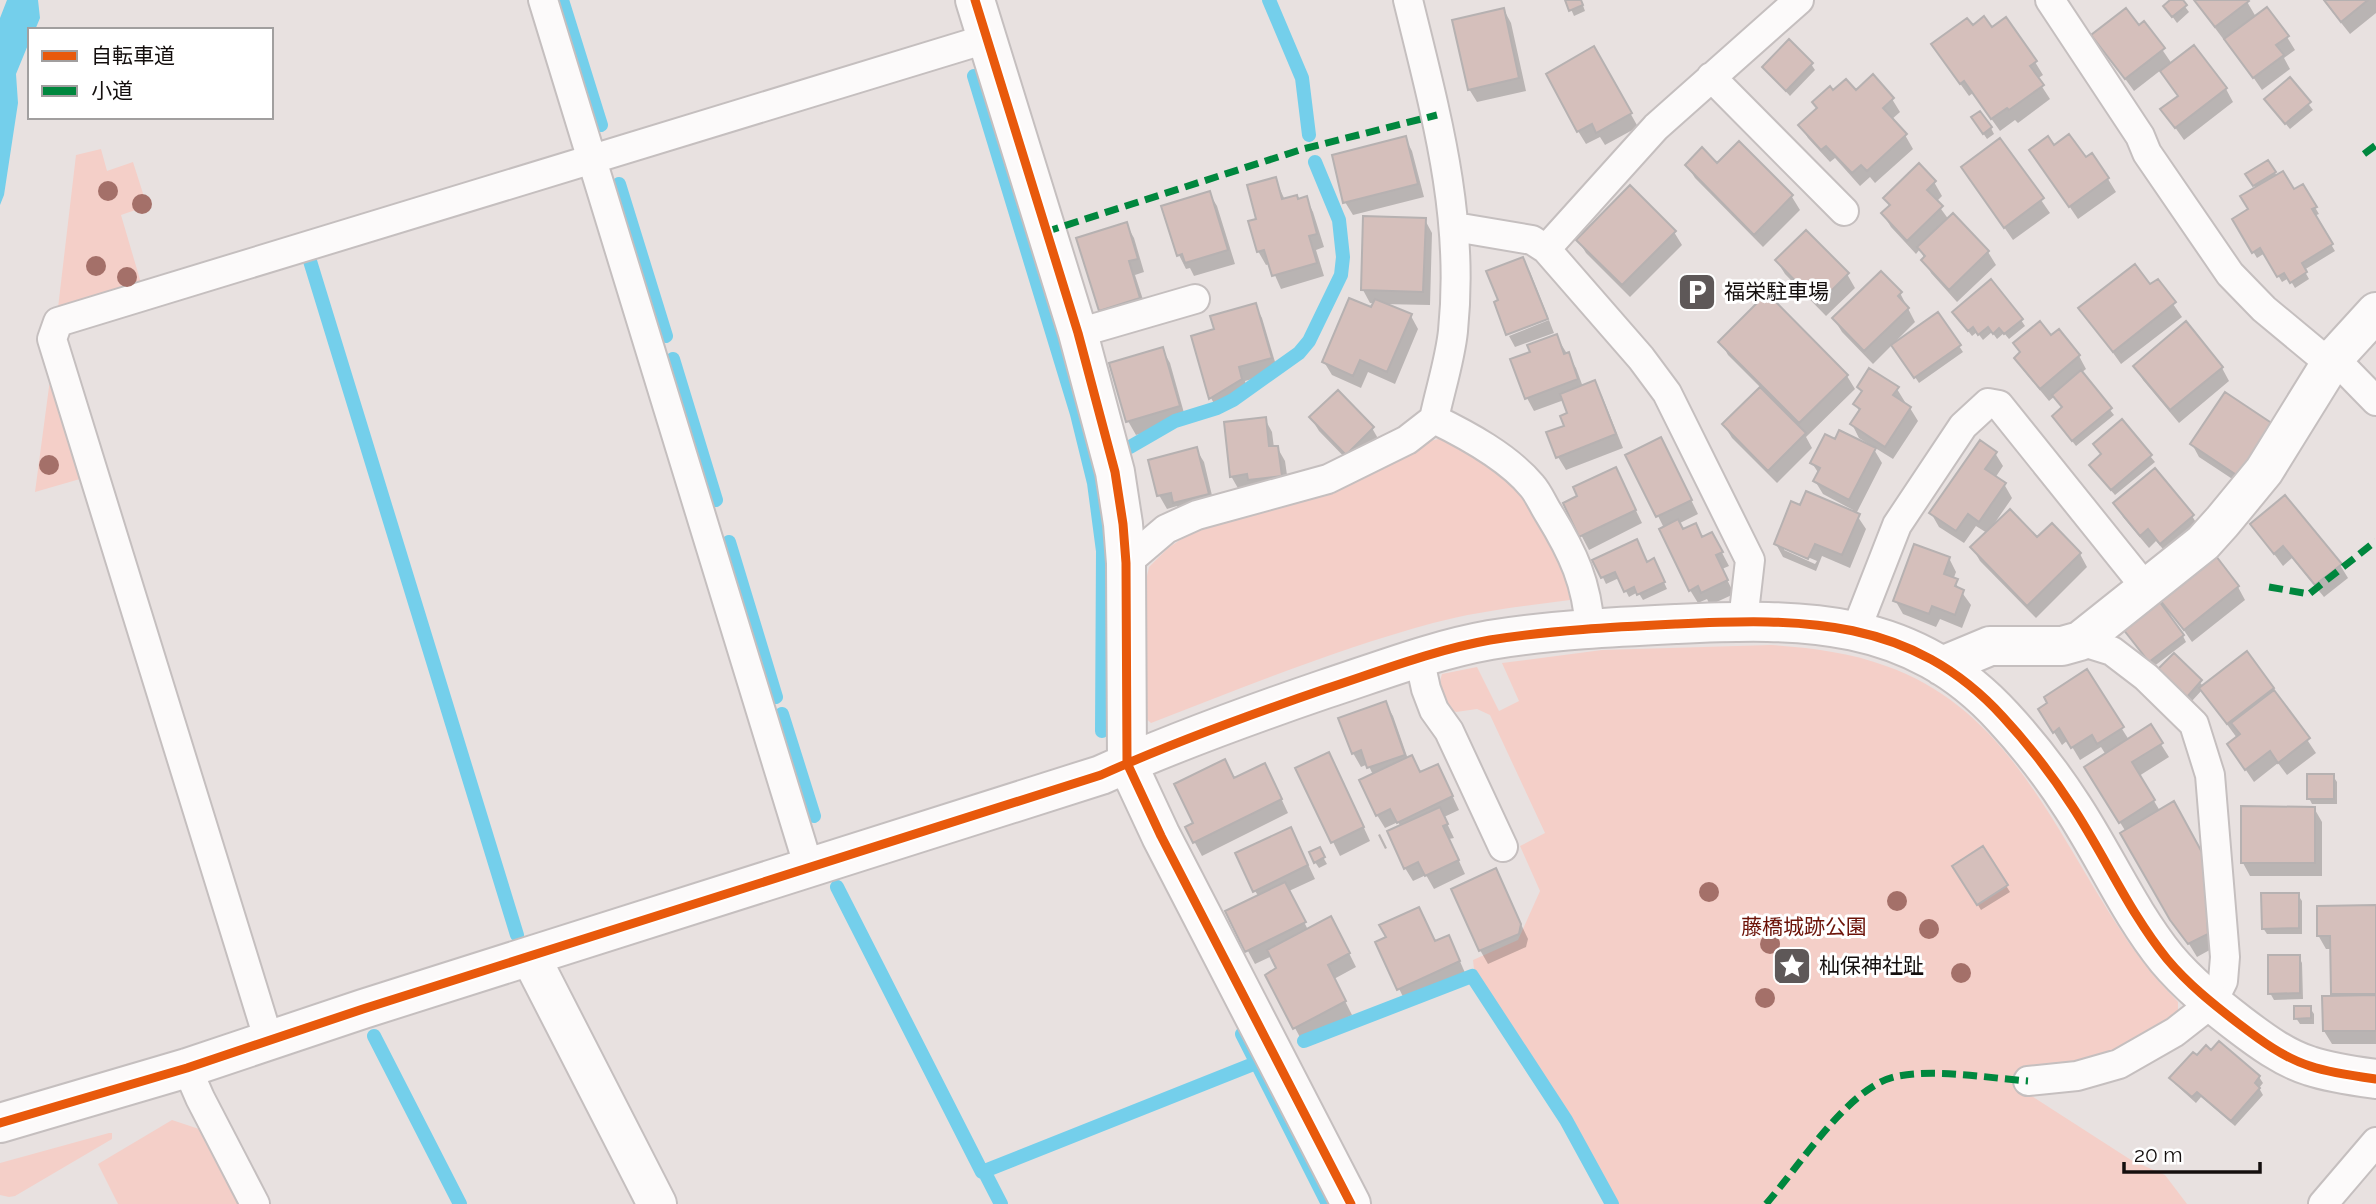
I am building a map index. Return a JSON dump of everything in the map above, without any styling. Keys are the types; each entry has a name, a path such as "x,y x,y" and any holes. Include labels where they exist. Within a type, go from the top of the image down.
{"street":[{"path":"975,0 1078,333 1115,472 1126,563 1127,763 1161,836 1351,1204"},
{"path":"1942,666 1990,646 2063,646 2080,641 2203,543 2253,486 2334,358 2376,312"},
{"path":"0,1123 187,1068 363,1009 1101,775 1162,747 1419,657 1489,640 1590,629 1742,621 1828,625 1856,630 1909,648 1972,687 2002,715 2033,752 2071,805 2138,918 2165,957 2188,982 2254,1035 2282,1053 2308,1066 2376,1079"},
{"path":"530,956 657,1204"}],"lane":[{"path":"543,0 809,868"},
{"path":"1126,563 1167,529 1197,515 1328,479 1407,440 1434,419 1453,331 1455,227 1437,115 1408,0"},
{"path":"1546,249 1656,127 1800,0"},
{"path":"2062,4 2140,136 2147,153 2230,274 2264,309 2317,352 2334,358 2376,401"},
{"path":"269,1041 52,339 58,322 986,39"},
{"path":"1711,77 1844,211"},
{"path":"1455,227 1532,240 1546,249 1641,358 1667,393 1750,561 1742,621"},
{"path":"1078,333 1195,299"},
{"path":"1856,630 1897,525 1963,426 1988,403 1999,405 2146,589"},
{"path":"1434,419 1470,437 1532,485 1562,536 1584,584 1590,629"},
{"path":"2028,1081 2077,1076 2119,1064 2175,1032 2212,1003 2223,981 2225,957 2210,775 2194,724 2146,677 2112,651 2080,641"},
{"path":"1419,657 1434,710 1449,731 1503,847"},
{"path":"187,1068 255,1204"},
{"path":"2323,1204 2376,1142"}],"green space":[{"path":"101,149 107,171 133,162 147,206 121,215 141,283 58,308 76,155"},
{"path":"50,382 80,479 35,492 49,387"},
{"path":"1443,438 1487,459 1524,495 1547,529 1576,595 1570,600 1484,612 1397,633 1256,682 1151,723 1144,717 1145,585 1149,567 1168,548 1195,530 1426,442"},
{"name":"藤橋城跡公園","path":"1771,645 1815,649 1857,657 1886,666 1933,688 1972,717 2006,753 2036,793 2115,921 2147,967 2178,1002 2178,1012 2172,1023 2115,1054 2027,1093 2131,1160 2165,1175 2187,1204 1618,1204 1570,1117 1474,969 1473,960 1518,940 1540,891 1520,846 1545,833 1490,715 1477,709 1456,712 1446,707 1440,687 1442,674 1477,667 1499,711 1519,701 1502,663 1602,650"},
{"path":"172,1120 199,1129 239,1204 118,1204 98,1164"},
{"path":"112,1133 112,1139 15,1196 0,1195 0,1163"}],"water":[{"path":"7,0 38,0 40,18 36,28 28,28 28,45 16,74 18,103 4,195 0,205 0,18"}],"building":[{"path":"1565,0 1581,0 1583,5 1569,11"},
{"path":"2170,0 2183,0 2187,5 2172,17 2163,6"},
{"path":"2194,0 2248,0 2249,1 2215,27"},
{"path":"2324,0 2368,0 2341,22"},
{"path":"2267,7 2289,36 2276,45 2284,55 2253,78 2224,39"},
{"path":"1504,8 1519,78 1468,90 1452,20"},
{"path":"2126,8 2139,25 2144,21 2165,48 2125,79 2091,35"},
{"path":"1984,16 1992,27 2006,17 2037,61 2030,66 2044,85 2009,110 2007,108 1991,119 1964,81 1960,84 1931,44 1967,18 1973,25"},
{"path":"1789,39 1813,63 1786,91 1762,67"},
{"path":"2194,45 2227,88 2175,128 2160,109 2178,96 2160,71"},
{"path":"1594,46 1632,113 1596,133 1592,124 1577,132 1546,74"},
{"path":"1873,74 1894,98 1883,108 1907,134 1867,171 1861,165 1852,173 1826,146 1821,150 1798,125 1817,108 1812,102 1830,86 1833,90 1846,79 1856,90"},
{"path":"2290,77 2311,102 2285,124 2264,99"},
{"path":"1980,111 1992,127 1983,134 1971,117"},
{"path":"2069,134 2086,157 2092,153 2109,178 2069,207 2029,150 2048,136 2054,145"},
{"path":"1406,136 1418,184 1343,203 1332,155"},
{"path":"2000,138 2044,198 2004,228 1961,167"},
{"path":"1739,141 1793,195 1754,235 1685,165 1702,147 1717,163"},
{"path":"2268,160 2276,172 2253,186 2245,174"},
{"path":"1919,163 1936,181 1927,190 1943,206 1907,241 1881,213 1890,205 1883,198"},
{"path":"2283,171 2294,189 2303,184 2317,207 2312,209 2333,244 2302,263 2307,272 2290,283 2284,273 2277,277 2260,248 2252,253 2232,219 2248,209 2240,196"},
{"path":"1276,177 1282,199 1297,195 1298,199 1307,196 1317,234 1309,236 1317,263 1272,276 1264,250 1257,252 1248,221 1256,219 1247,185"},
{"path":"1630,185 1676,231 1622,285 1576,240"},
{"path":"1210,191 1228,250 1185,263 1182,254 1177,256 1161,206"},
{"path":"1953,213 1989,251 1949,290 1921,260 1925,256 1917,247"},
{"path":"1363,216 1426,218 1423,292 1361,290"},
{"path":"1127,222 1138,259 1129,261 1140,298 1099,311 1076,238"},
{"path":"1806,230 1849,273 1818,304 1775,260"},
{"path":"1523,257 1548,319 1506,335 1494,302 1498,300 1486,271"},
{"path":"2135,264 2150,284 2158,279 2176,302 2113,352 2078,308"},
{"path":"1881,271 1902,292 1898,296 1909,308 1864,351 1832,318"},
{"path":"1991,279 2023,319 2004,334 1999,328 1993,334 1988,327 1978,335 1973,327 1968,331 1952,312"},
{"path":"1767,293 1848,375 1799,423 1718,342"},
{"path":"1349,298 1371,307 1375,299 1412,314 1387,372 1360,360 1353,376 1322,362"},
{"path":"1256,303 1272,358 1239,367 1242,379 1209,399 1191,336 1214,329 1210,316"},
{"path":"1938,312 1961,345 1914,378 1891,345"},
{"path":"2040,321 2051,335 2059,329 2080,355 2040,389 2014,358 2020,352 2013,343"},
{"path":"2186,321 2223,367 2170,410 2133,366"},
{"path":"1557,334 1564,354 1569,352 1578,379 1525,399 1510,359 1530,352 1527,345"},
{"path":"1163,347 1180,406 1126,422 1109,363"},
{"path":"1869,368 1899,387 1893,395 1911,407 1885,447 1850,424 1860,409 1853,404 1862,391 1857,387"},
{"path":"2081,370 2112,408 2072,441 2052,416 2062,407 2052,395"},
{"path":"1595,380 1616,434 1556,458 1546,432 1564,426 1560,416 1567,413 1560,394"},
{"path":"1760,387 1806,433 1768,471 1722,424"},
{"path":"1338,390 1374,427 1346,455 1309,417"},
{"path":"2225,392 2273,424 2238,476 2190,444"},
{"path":"1266,417 1269,446 1278,446 1282,476 1248,480 1247,474 1230,477 1224,422"},
{"path":"2122,419 2152,455 2111,490 2089,465 2101,454 2093,444"},
{"path":"1839,430 1876,448 1849,500 1813,481 1820,468 1810,463 1825,434 1835,439"},
{"path":"1661,437 1692,500 1656,517 1625,455"},
{"path":"1980,440 1997,452 1985,469 2006,483 1979,522 1968,514 1956,531 1929,513"},
{"path":"1197,447 1209,494 1173,503 1171,493 1157,496 1148,460"},
{"path":"1616,467 1636,510 1579,537 1563,503 1577,496 1573,487"},
{"path":"2155,468 2194,515 2160,544 2148,529 2140,536 2113,503"},
{"path":"1806,491 1860,514 1842,555 1815,544 1808,559 1774,544 1791,501 1800,505"},
{"path":"2285,495 2342,564 2315,585 2283,546 2274,554 2250,524"},
{"path":"2010,509 2037,537 2052,523 2081,553 2027,606 1970,547"},
{"path":"1678,519 1683,529 1696,523 1702,537 1712,532 1723,552 1716,555 1728,580 1701,593 1698,586 1689,591 1659,529"},
{"path":"1637,539 1647,562 1654,558 1665,582 1637,595 1634,587 1624,592 1615,572 1601,578 1592,560"},
{"path":"1914,544 1950,557 1944,574 1958,579 1955,586 1964,590 1955,615 1932,606 1929,614 1893,601"},
{"path":"2216,556 2239,586 2184,630 2160,600"},
{"path":"2159,601 2184,635 2149,662 2123,629"},
{"path":"2247,651 2274,688 2227,724 2199,688"},
{"path":"2174,653 2202,680 2187,697 2158,669"},
{"path":"2087,669 2124,727 2097,744 2092,735 2071,748 2059,728 2053,733 2038,709 2047,703 2044,697"},
{"path":"2274,690 2310,738 2278,763 2270,751 2245,770 2227,744 2240,734 2231,723"},
{"path":"1386,701 1405,755 1367,768 1361,750 1352,754 1338,718"},
{"path":"2151,724 2163,743 2132,762 2155,800 2119,823 2084,767"},
{"path":"1329,752 1364,827 1331,843 1295,768"},
{"path":"1412,755 1420,772 1438,764 1453,796 1397,823 1390,809 1376,816 1359,780"},
{"path":"1225,759 1234,778 1265,763 1282,799 1193,843 1185,827 1193,823 1174,784"},
{"path":"2307,774 2334,774 2334,799 2307,799"},
{"path":"2174,801 2204,856 2208,934 2188,944 2170,920 2120,833"},
{"path":"2241,806 2315,807 2315,863 2241,863"},
{"path":"1440,807 1448,824 1443,826 1459,860 1425,876 1418,862 1404,869 1387,831"},
{"path":"1291,827 1308,865 1253,892 1235,853"},
{"path":"1983,846 2008,885 1977,905 1952,866"},
{"path":"1320,847 1325,857 1314,863 1309,852"},
{"path":"1496,868 1521,924 1519,934 1479,951 1451,889"},
{"path":"1285,882 1306,922 1245,952 1225,911"},
{"path":"2261,893 2299,893 2299,928 2262,929"},
{"path":"2376,905 2376,994 2331,994 2330,936 2317,936 2317,906"},
{"path":"1419,907 1435,941 1449,935 1460,961 1397,990 1375,942 1386,937 1379,925"},
{"path":"1331,916 1350,953 1328,965 1346,1001 1293,1029 1265,975 1276,968 1267,950"},
{"path":"2268,955 2300,955 2300,993 2268,994"},
{"path":"2376,995 2376,1031 2323,1031 2322,996"},
{"path":"2294,1006 2311,1006 2311,1018 2294,1019"},
{"path":"2219,1041 2260,1076 2255,1083 2260,1088 2231,1121 2197,1092 2192,1097 2169,1078 2193,1052 2197,1055 2206,1045 2211,1050"}],"waterway":[{"path":"562,0 601,125"},
{"path":"1269,0 1302,78 1309,135"},
{"path":"974,76 1077,414 1094,483 1103,551 1102,731"},
{"path":"1130,447 1175,421 1233,400 1299,353 1309,341 1341,275 1343,257 1339,220 1315,162"},
{"path":"619,184 666,336"},
{"path":"310,261 517,935"},
{"path":"673,359 716,500"},
{"path":"729,542 776,697"},
{"path":"782,714 814,816"},
{"path":"837,887 982,1172 1256,1063"},
{"path":"1304,1041 1472,976 1566,1120 1612,1204"},
{"path":"1242,1034 1328,1204"},
{"path":"374,1036 460,1204"},
{"path":"984,1171 1001,1204"}],"marked path":[{"path":"1045,232 1303,149 1437,115"},
{"path":"2364,154 2376,145"},
{"path":"2269,587 2309,594 2376,541"},
{"path":"1766,1204 1825,1131 1876,1084 1894,1077 1926,1073 2028,1081"}],"cycle path":[{"path":"975,0 1078,333 1115,472 1126,563 1127,763 1161,836 1351,1204"},
{"path":"0,1123 187,1068 363,1009 1101,775 1240,719 1428,655 1469,644 1537,634 1723,622 1811,624 1853,631 1893,642 1931,659 1968,684 2003,717 2048,771 2084,825 2153,941 2183,977 2255,1036 2300,1063 2376,1079"}],"place":[{"name":"福栄駐車場","path":"1697,292"},
{"name":"杣保神社趾","path":"1792,966"}]}
